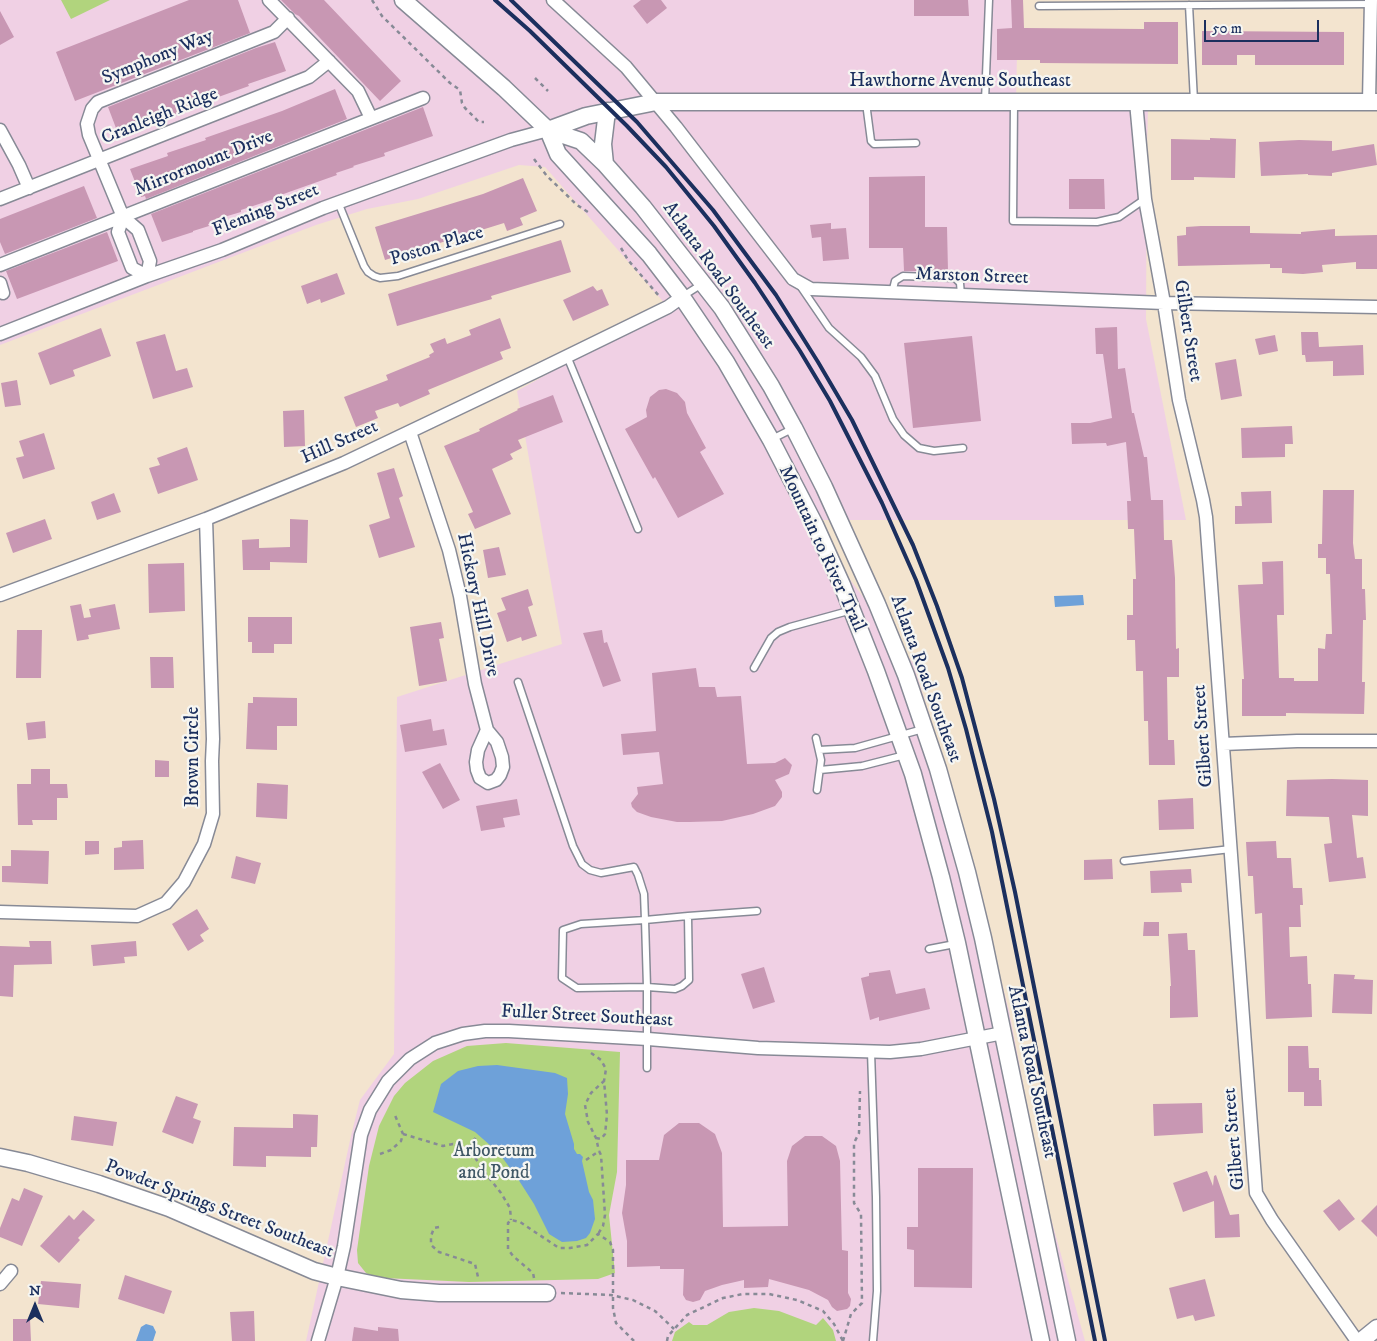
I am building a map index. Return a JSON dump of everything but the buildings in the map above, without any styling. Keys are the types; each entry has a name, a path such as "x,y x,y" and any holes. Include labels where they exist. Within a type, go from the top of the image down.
{"main road":[{"name":"Atlanta Road Southeast","path":"403,0 504,88 548,130 558,154 649,254 682,297 726,362 771,440 827,551 876,671 913,774 957,944 1041,1341"},
{"name":"Hawthorne Avenue Southeast","path":"548,130 577,118 656,102 1373,102"},
{"path":"605,164 603,144 607,111"},
{"name":"Atlanta Road Southeast","path":"548,130 582,141 642,206 703,283 748,349 794,428 824,487 877,604 906,675 938,769 967,872 1003,1033 1067,1341"},
{"name":"Powder Springs Street Southeast","path":"0,1157 28,1163 99,1184 160,1205 314,1271 337,1277 401,1290 439,1293 541,1289"},
{"path":"1361,1341 1377,1328"}],"street":[{"path":"269,0 358,91 371,118"},
{"name":"Marston Street","path":"553,0 626,68 656,102 793,279 811,290 1164,303 1377,307"},
{"path":"1373,2 1373,102"},
{"name":"Symphony Way","path":"123,217 118,232 132,268 147,276 150,261 138,230 123,217 89,135 87,124 92,109 98,102 274,32 288,18"},
{"name":"Cranleigh Ridge","path":"0,199 309,77 329,61"},
{"name":"Mirrormount Drive","path":"0,265 423,98"},
{"name":"Gilbert Street","path":"1136,102 1145,199 1179,400 1206,517 1256,1193 1272,1220 1361,1341"},
{"path":"0,130 29,188"},
{"name":"Fleming Street","path":"0,334 147,276 222,250 338,202 511,140 548,130"},
{"name":"Hill Street","path":"0,595 206,519 344,463 668,307 682,297"},
{"name":"Hickory Hill Drive","path":"410,432 449,550 460,596 475,684 487,730"},
{"name":"Brown Circle","path":"0,912 137,916 166,903 184,882 204,844 213,814 213,739 206,519"},
{"path":"1223,744 1290,741 1377,741"},
{"name":"Fuller Street Southeast","path":"318,1341 344,1246 361,1135 370,1110 388,1081 410,1059 435,1043 463,1034 485,1031 648,1039 758,1048 871,1052 921,1049 1003,1033"},
{"path":"0,1284 11,1271"}],"lane":[{"path":"985,102 989,0"},
{"path":"1040,6 1095,3 1189,5 1373,2"},
{"path":"1189,5 1194,102"},
{"path":"1014,102 1013,221 1097,222 1120,218 1145,199"},
{"path":"866,103 871,142 874,144 916,144"},
{"name":"Poston Place","path":"338,202 364,266 368,272 380,278 398,276 560,224"},
{"path":"892,293 895,280 903,276 946,277 955,278 960,283 962,296"},
{"path":"682,297 703,283"},
{"path":"799,283 829,328 861,357 875,376 893,419 904,435 919,448 926,450 963,448"},
{"path":"567,356 638,529"},
{"path":"771,440 794,428"},
{"path":"754,668 771,638 778,632 790,626 852,610"},
{"path":"518,682 573,846 582,864 590,870 601,872 634,867 644,894 648,987 648,1068"},
{"path":"819,750 855,748 924,729"},
{"path":"816,738 820,770 817,790"},
{"path":"820,770 862,766 906,755"},
{"path":"1124,860 1231,849"},
{"path":"688,916 689,980 675,989 648,987 577,988 562,978 563,930 581,924 645,920 688,916 758,911"},
{"path":"929,949 957,944"},
{"path":"871,1052 877,1281 877,1304 873,1341"}],"path":[{"path":"372,0 382,16 460,90 462,103 465,108 479,122 484,122"},
{"path":"535,78 548,91"},
{"path":"534,158 540,168 577,205 597,219"},
{"path":"540,168 544,164"},
{"path":"620,246 628,260 668,307"},
{"path":"592,1053 601,1060 606,1069 604,1081 607,1115 605,1134 602,1139 596,1138"},
{"path":"512,1220 520,1222 559,1248 587,1245 598,1234 605,1215 601,1155 596,1138 588,1122 585,1105 591,1093 604,1081"},
{"path":"843,1341 851,1314 862,1303 861,1214 854,1203 854,1143 859,1133 860,1086"},
{"path":"380,1154 391,1150 401,1141 403,1134 394,1113"},
{"path":"403,1134 443,1146 452,1144 469,1148 482,1170 502,1192 510,1208 512,1220"},
{"path":"469,1148 476,1137"},
{"path":"586,1160 599,1151"},
{"path":"512,1220 508,1223 508,1249 512,1256 533,1273 541,1289 613,1295 633,1300 655,1311 674,1329"},
{"path":"439,1227 434,1228 431,1236 431,1245 439,1252 476,1264 479,1283"},
{"path":"598,1234 610,1242 613,1250 613,1308 616,1323 634,1341"},
{"path":"667,1341 668,1336 687,1315 723,1298 743,1294 769,1294 797,1300 823,1312 834,1324 843,1341"}],"shaded area":[{"path":"0,0 1018,0 1016,104 1148,108 1146,319 1186,520 805,520 913,663 947,771 1009,1011 1045,1197 1085,1341 306,1341 360,1100 394,1054 397,697 562,644 517,391 668,307 545,167 519,165 418,199 367,209 316,225 0,345"}],"green space":[{"path":"61,0 110,0 71,19"},
{"name":"Arboretum and Pond","path":"506,1043 620,1052 617,1172 609,1215 615,1273 598,1279 469,1282 384,1278 366,1273 358,1263 357,1250 369,1166 379,1126 394,1096 405,1083 433,1061 467,1046"},
{"path":"754,1308 779,1311 816,1325 823,1318 833,1330 836,1341 672,1341 675,1332 689,1322 693,1325 707,1325 729,1312"}],"water":[{"path":"1083,595 1084,605 1055,607 1054,596"},
{"path":"497,1065 555,1073 567,1078 568,1094 565,1114 574,1149 577,1154 583,1157 582,1161 589,1192 593,1200 595,1219 586,1238 562,1242 549,1234 534,1204 499,1153 475,1132 433,1112 441,1084 458,1071 478,1066"},
{"path":"146,1324 153,1326 156,1332 153,1341 136,1341 141,1327"}],"railway":[{"path":"495,0 530,31 627,126 666,167 714,226 800,351 830,401 882,503 916,580 948,668 966,729 992,832 1095,1341"},
{"path":"511,0 637,122 713,210 776,295 852,420 913,545 962,678 994,799 1015,892 1105,1341"}]}
